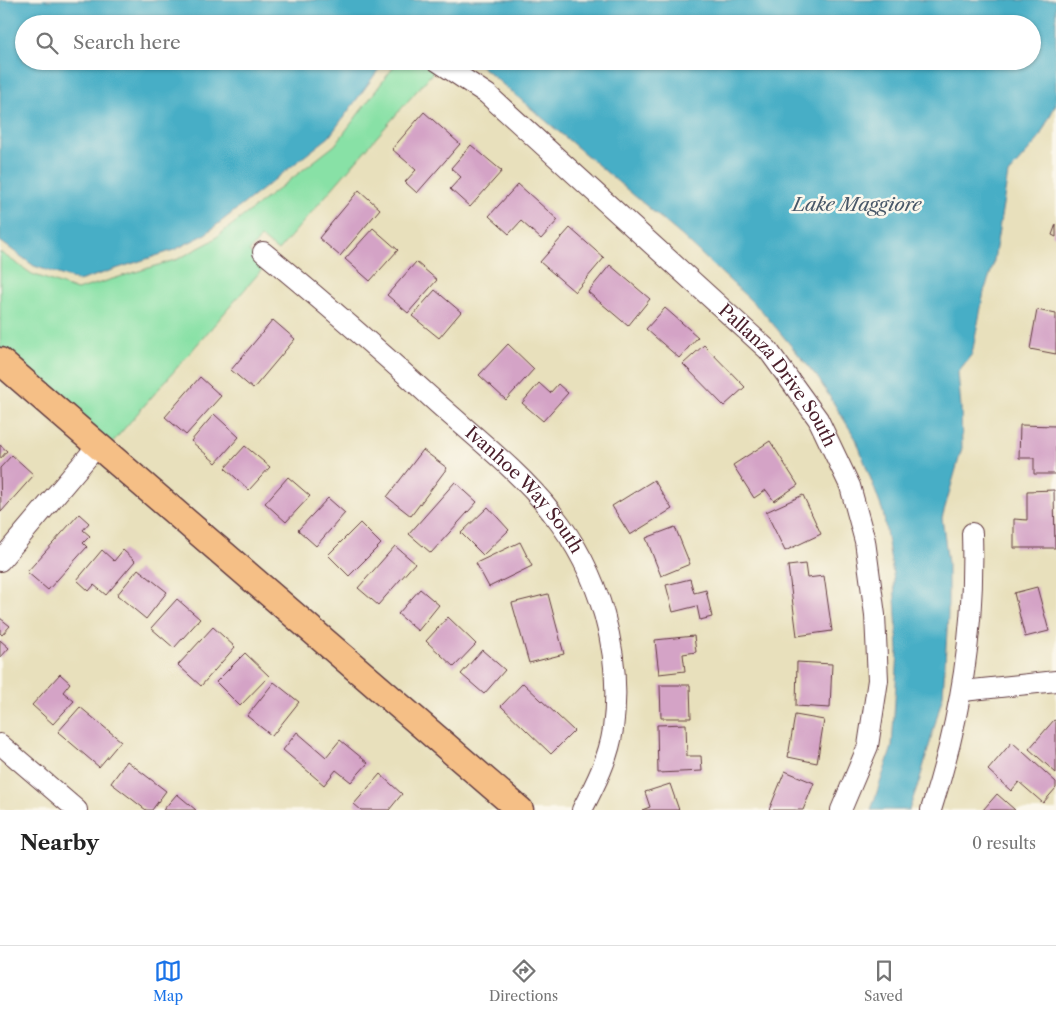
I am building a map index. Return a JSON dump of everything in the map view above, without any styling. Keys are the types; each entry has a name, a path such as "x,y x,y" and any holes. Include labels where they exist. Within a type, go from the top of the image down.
{"main road":[{"path":"0,361 520,810"}],"street":[{"name":"Pallanza Drive South","path":"451,70 487,94 768,350 818,419 850,486 865,541 875,616 878,680 868,746 841,810"},
{"name":"Ivanhoe Way South","path":"264,252 336,312 510,469 552,512 578,550 608,626 615,674 612,730 599,779 582,810"},
{"path":"0,561 98,446"},
{"path":"931,810 946,763 963,691 974,586 972,533"},
{"path":"963,691 1056,681"},
{"path":"0,744 76,810"}],"green space":[{"path":"391,70 434,71 278,251 261,237 249,252 265,266 111,444 0,348 0,252 32,274 77,290 178,259 210,242 335,145"}],"water":[{"name":"Lake Maggiore","path":"0,0 1056,0 1056,104 1038,140 1008,174 993,266 984,292 972,354 958,372 962,448 942,518 948,563 948,615 943,695 920,779 909,810 871,810 892,747 898,651 894,581 883,512 856,439 818,378 762,311 682,236 486,70 1041,70 1041,15 15,15 15,70 378,70 329,137 204,235 174,250 79,281 34,266 0,241"}],"building":[{"path":"424,112 460,144 417,193 405,182 416,170 392,149"},
{"path":"471,145 502,171 470,207 450,189 461,177 451,168"},
{"path":"518,184 558,220 541,239 521,221 509,234 489,216"},
{"path":"359,190 380,209 340,256 319,238"},
{"path":"1056,224 1056,237 1052,235"},
{"path":"373,228 398,250 370,281 345,259"},
{"path":"570,228 604,258 575,292 540,262"},
{"path":"416,262 437,280 408,313 387,295"},
{"path":"610,265 650,299 628,326 588,292"},
{"path":"435,290 461,312 439,338 412,316"},
{"path":"665,308 698,337 679,358 646,329"},
{"path":"1037,310 1056,314 1056,354 1030,349"},
{"path":"273,320 295,339 253,389 231,370"},
{"path":"508,344 534,369 506,400 479,375"},
{"path":"704,345 745,387 724,406 683,364"},
{"path":"200,377 221,396 186,435 165,417"},
{"path":"539,383 550,393 558,384 568,393 543,421 522,403"},
{"path":"214,414 239,437 216,463 191,441"},
{"path":"1020,425 1056,426 1056,474 1034,474 1034,458 1019,458"},
{"path":"770,441 798,485 774,501 766,490 754,498 733,465"},
{"path":"0,445 7,451 0,459"},
{"path":"245,446 270,467 249,490 225,468"},
{"path":"423,450 447,468 411,516 387,497"},
{"path":"12,455 34,475 1,512 0,468"},
{"path":"288,477 310,496 286,522 265,503"},
{"path":"654,480 672,509 630,535 612,506"},
{"path":"455,482 477,502 431,553 409,534"},
{"path":"1054,490 1055,548 1014,548 1014,519 1027,520 1027,491"},
{"path":"803,495 821,534 785,551 766,512"},
{"path":"328,498 345,513 316,546 298,530"},
{"path":"488,507 509,530 483,555 461,533"},
{"path":"79,514 89,523 83,530 90,536 83,543 87,547 48,590 27,572"},
{"path":"360,523 381,544 349,576 328,555"},
{"path":"675,527 690,564 661,576 646,538"},
{"path":"520,542 532,566 489,587 476,563"},
{"path":"395,546 415,563 378,605 358,588"},
{"path":"102,550 114,561 123,550 135,561 106,595 94,585 89,591 77,580"},
{"path":"805,564 807,578 824,576 832,631 797,636 788,566"},
{"path":"138,569 167,592 146,619 117,595"},
{"path":"690,579 694,593 706,590 712,617 700,620 697,606 673,612 666,585"},
{"path":"1037,587 1049,631 1025,637 1014,593"},
{"path":"420,589 439,605 418,631 398,614"},
{"path":"548,594 564,654 529,663 512,603"},
{"path":"177,599 200,619 174,648 151,628"},
{"path":"448,617 476,644 454,667 426,641"},
{"path":"0,618 10,626 2,635 0,633"},
{"path":"213,627 235,647 201,686 178,665"},
{"path":"694,636 696,652 683,654 685,671 659,674 655,640"},
{"path":"0,640 9,648 0,658"},
{"path":"482,650 505,670 484,694 461,674"},
{"path":"245,653 269,676 240,706 216,682"},
{"path":"797,662 832,664 830,708 796,706"},
{"path":"60,674 70,683 63,692 74,701 53,724 32,705"},
{"path":"274,682 299,702 272,736 247,716"},
{"path":"523,683 574,731 551,754 501,706"},
{"path":"660,685 690,685 691,718 661,718"},
{"path":"80,707 121,741 99,767 58,732"},
{"path":"795,715 824,720 817,763 788,757"},
{"path":"1054,720 1056,721 1056,773 1029,749"},
{"path":"686,724 687,756 701,756 702,771 658,773 657,725"},
{"path":"297,732 326,757 340,740 368,763 351,782 336,770 324,785 283,750"},
{"path":"1012,742 1056,782 1056,788 1043,803 1019,782 1011,791 988,770"},
{"path":"127,761 166,791 152,810 146,810 111,783"},
{"path":"785,771 814,783 803,810 769,810"},
{"path":"380,774 402,794 389,810 361,810 354,804"},
{"path":"670,784 679,810 642,810 650,807 645,792"},
{"path":"177,794 196,810 163,810"},
{"path":"997,794 1015,810 983,810"}]}
